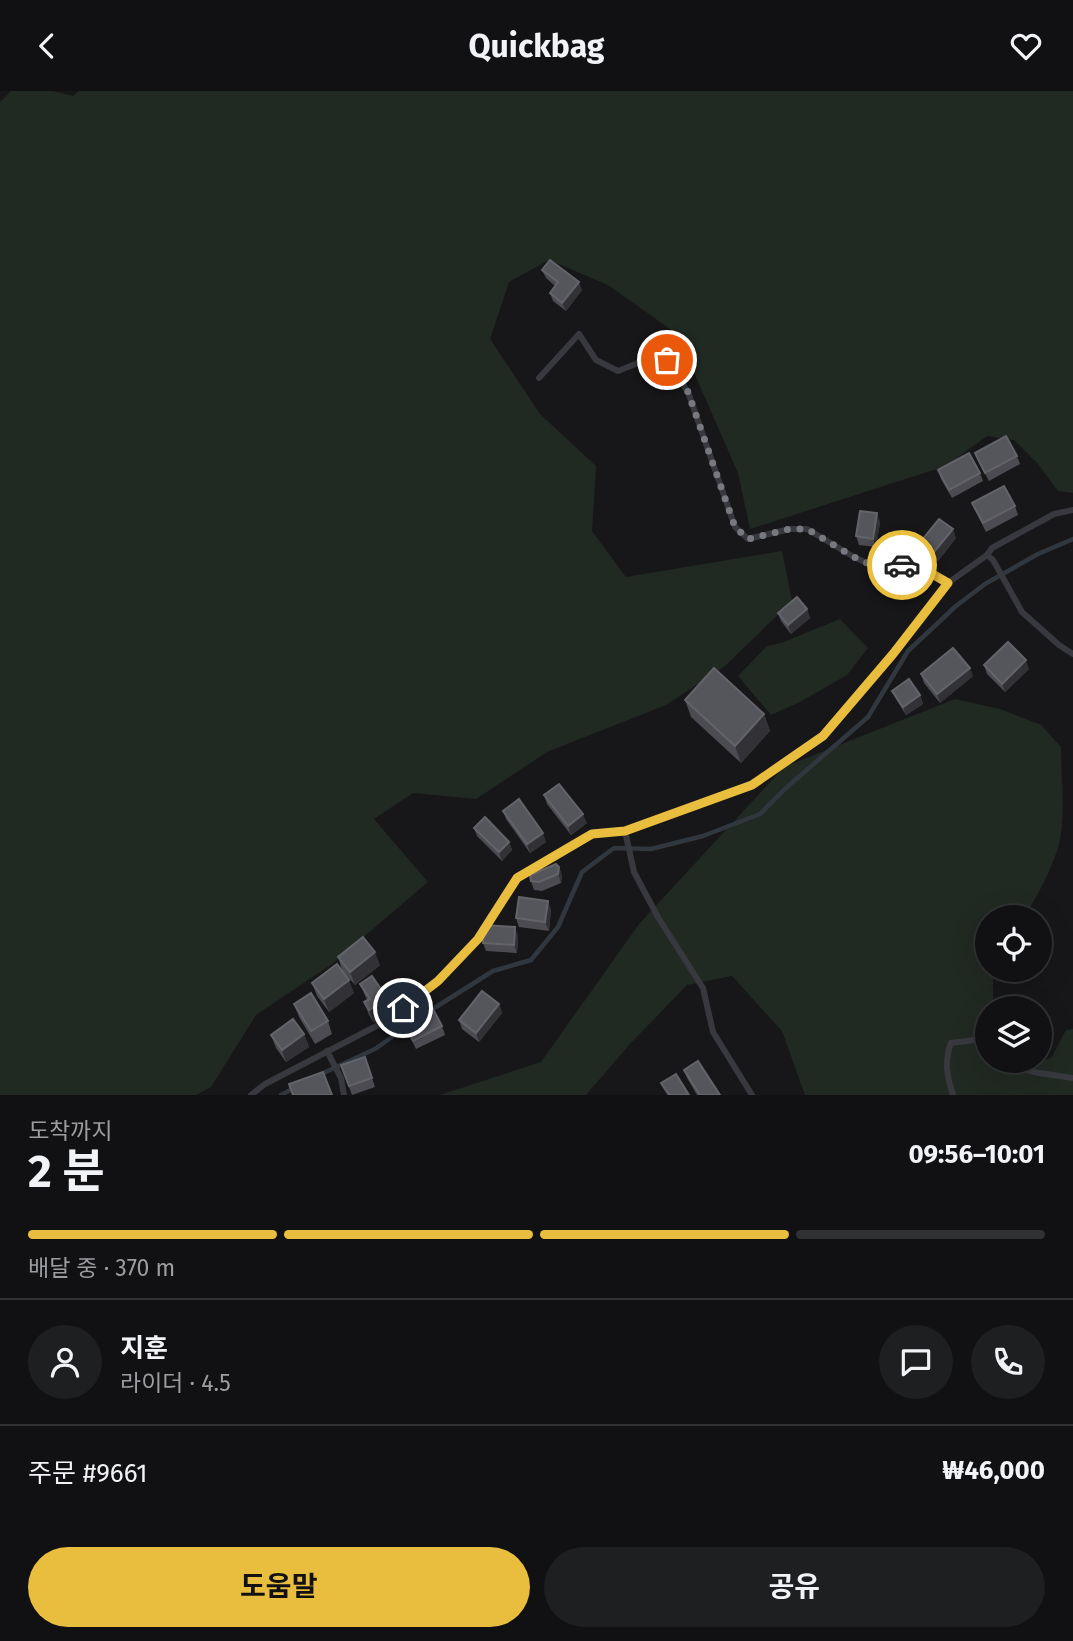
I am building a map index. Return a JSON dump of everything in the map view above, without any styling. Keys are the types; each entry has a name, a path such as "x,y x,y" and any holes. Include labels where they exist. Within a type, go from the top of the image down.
{"lane":[{"path":"539,378 579,334 596,360 618,371 655,356 667,360 688,392 735,527 748,539 790,529 807,529 880,569 913,563 948,583"},
{"path":"1073,510 1054,515 992,548 990,557 1022,612 1073,654"},
{"path":"251,1095 265,1084 386,1021 438,981 478,939 517,878 592,834 625,831 752,785 823,736 889,660 948,583 990,557"},
{"path":"625,831 634,872 659,919 703,988 713,1032 752,1095"},
{"path":"953,1095 946,1057 951,1043 975,1040"},
{"path":"327,1051 340,1076 344,1095"},
{"path":"1039,1073 1073,1078"}],"shaded area":[{"path":"11,91 53,91 73,96 79,91 1073,91 1073,493 1058,491 1038,464 1014,440 987,436 946,466 750,529 738,473 677,334 608,285 549,260 509,282 490,339 540,414 596,466 592,531 626,577 782,551 792,601 725,666 666,705 547,752 476,799 413,793 374,819 428,882 332,964 256,1015 211,1087 196,1095 0,1095 0,102"},
{"path":"840,619 868,648 847,675 771,715 738,676 767,646"},
{"path":"955,699 1000,709 1041,725 1061,747 1062,822 1052,865 1041,888 1031,905 975,905 975,982 993,982 993,996 975,996 975,1073 1052,1073 1052,1056 1066,1030 1073,1029 1073,1095 805,1095 782,1031 732,976 687,985 586,1095 440,1095 541,1062 639,924 784,767"}],"building":[{"path":"550,260 579,282 562,303 550,293 558,282 542,270"},
{"path":"1006,436 1017,456 985,473 975,453"},
{"path":"969,453 980,473 949,490 938,470"},
{"path":"1004,486 1015,506 983,523 972,503"},
{"path":"860,511 877,513 873,539 856,536"},
{"path":"939,519 953,529 934,552 921,541"},
{"path":"797,597 807,609 788,625 778,613"},
{"path":"1008,642 1026,660 1002,684 984,665"},
{"path":"953,648 970,668 937,694 921,674"},
{"path":"714,668 764,714 735,746 685,700"},
{"path":"909,679 920,695 903,707 892,691"},
{"path":"559,784 583,814 568,826 544,795"},
{"path":"519,799 543,833 527,844 503,811"},
{"path":"485,817 509,842 499,852 474,828"},
{"path":"556,864 559,867 558,874 539,882 531,881 530,875"},
{"path":"519,897 548,901 545,922 516,918"},
{"path":"484,925 515,927 514,945 483,943"},
{"path":"363,937 375,952 350,972 338,957"},
{"path":"337,964 349,980 324,999 312,983"},
{"path":"372,976 387,998 369,1010 364,1002 370,999 360,984"},
{"path":"482,991 499,1004 476,1033 459,1020"},
{"path":"311,993 328,1021 311,1031 294,1004"},
{"path":"433,1009 442,1026 413,1041 404,1024"},
{"path":"293,1019 304,1034 282,1050 271,1035"},
{"path":"365,1057 372,1078 349,1086 341,1065"},
{"path":"698,1061 720,1095 700,1095 684,1070"},
{"path":"323,1072 332,1095 293,1095 289,1084"},
{"path":"676,1074 689,1095 669,1095 661,1083"}],"waterway":[{"path":"428,1012 493,971 531,960 558,927 582,872 614,848 651,849 703,836 760,814 868,717 908,651 956,606 985,584 1038,554 1073,539"},
{"path":"319,1075 375,1049 409,1025"},
{"path":"281,1095 296,1087"}],"way so far":[{"path":"667,360 688,392 735,527 748,539 790,529 807,529 880,569 902,565"}],"route":[{"path":"403,1008 438,981 478,939 517,878 592,834 625,831 752,785 823,736 893,654 948,583 913,563 902,565"}]}
